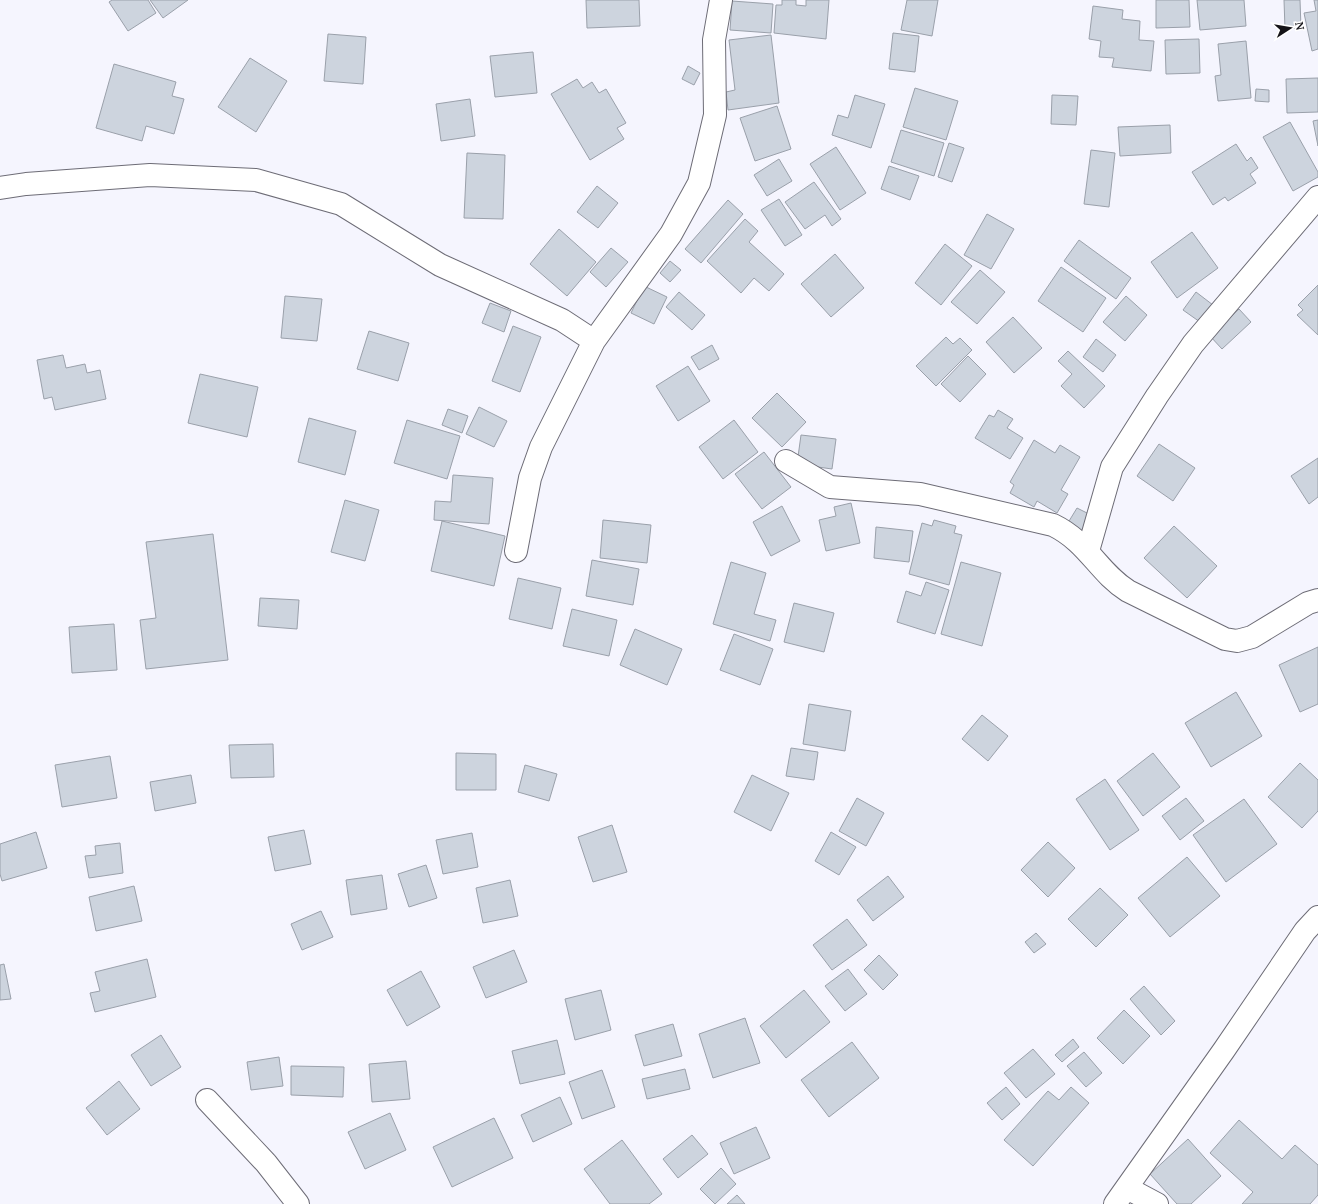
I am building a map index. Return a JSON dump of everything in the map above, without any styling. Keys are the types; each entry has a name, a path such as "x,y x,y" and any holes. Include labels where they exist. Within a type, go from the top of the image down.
{"street":[{"path":"516,551 530,478 540,447 594,342 671,234 699,183 715,115 714,40 721,0"},
{"path":"0,188 26,184 150,175 256,180 341,204 440,265 562,320 594,342"},
{"path":"1088,550 1112,467 1157,396 1193,344 1318,197"},
{"path":"786,461 830,487 920,494 1053,525 1069,533 1088,550 1116,583 1128,591 1225,639 1237,641 1252,637 1308,603 1318,600"},
{"path":"1157,1204 1121,1196 1224,1050 1304,930 1318,918"},
{"path":"207,1100 266,1163 298,1204"}],"building":[{"path":"112,0 148,0 156,13 128,31 109,2"},
{"path":"150,0 188,0 163,18"},
{"path":"586,0 639,0 640,26 587,28"},
{"path":"782,0 796,0 796,5 806,6 806,0 829,0 826,39 774,33 776,5 782,5"},
{"path":"907,0 938,0 932,36 901,30"},
{"path":"1156,0 1189,0 1190,27 1156,28"},
{"path":"1197,0 1244,0 1246,26 1200,30"},
{"path":"1284,0 1300,0 1301,28 1285,29"},
{"path":"1314,0 1318,0 1318,49 1312,51 1304,13 1316,11"},
{"path":"732,1 773,4 771,33 730,30"},
{"path":"1093,6 1123,10 1122,19 1140,21 1139,40 1154,41 1151,71 1112,67 1114,58 1099,57 1101,41 1089,39"},
{"path":"893,33 919,36 915,72 889,69"},
{"path":"328,34 366,37 363,84 324,81"},
{"path":"771,35 779,103 728,110 726,92 735,90 729,40"},
{"path":"1199,39 1200,73 1166,74 1165,40"},
{"path":"1246,41 1251,98 1218,101 1215,76 1221,75 1218,44"},
{"path":"533,52 537,93 495,97 490,56"},
{"path":"250,58 287,81 256,132 218,107"},
{"path":"114,64 176,82 172,96 184,99 174,134 146,126 142,141 96,128"},
{"path":"688,66 700,73 694,85 682,79"},
{"path":"1318,78 1318,112 1287,113 1286,79"},
{"path":"577,79 583,88 592,82 599,93 606,89 626,123 617,128 624,139 590,160 551,94"},
{"path":"915,88 958,101 946,140 903,127"},
{"path":"1256,89 1269,90 1269,102 1255,101"},
{"path":"855,95 885,104 871,148 832,135 838,115 848,118"},
{"path":"1052,95 1078,96 1076,125 1051,124"},
{"path":"470,99 475,136 441,141 436,104"},
{"path":"777,106 791,149 755,161 740,118"},
{"path":"1318,120 1318,146 1313,121"},
{"path":"1290,122 1318,172 1318,177 1293,191 1263,137"},
{"path":"1170,125 1171,153 1120,156 1118,127"},
{"path":"901,130 944,143 934,176 891,162"},
{"path":"949,143 964,148 952,182 938,177"},
{"path":"1236,144 1247,161 1251,157 1258,168 1250,174 1256,183 1228,201 1225,197 1213,205 1192,172"},
{"path":"836,147 866,193 840,210 810,164"},
{"path":"1091,150 1115,153 1109,207 1084,204"},
{"path":"467,153 505,155 503,219 464,218"},
{"path":"779,159 792,181 767,196 754,175"},
{"path":"889,166 919,176 910,200 881,189"},
{"path":"814,182 841,219 832,226 825,215 805,229 785,202"},
{"path":"597,186 618,203 598,228 577,212"},
{"path":"779,199 802,235 785,246 761,210"},
{"path":"728,200 743,214 701,263 685,249"},
{"path":"987,214 1014,229 991,269 964,255"},
{"path":"745,219 758,231 749,242 784,274 769,291 754,278 741,293 707,261"},
{"path":"559,229 596,262 567,296 530,264"},
{"path":"1192,232 1218,268 1177,298 1151,262"},
{"path":"1079,240 1131,278 1116,299 1064,261"},
{"path":"945,244 972,266 941,305 915,283"},
{"path":"611,248 628,262 606,287 590,272"},
{"path":"835,254 864,288 831,317 801,284"},
{"path":"670,261 681,270 670,282 660,273"},
{"path":"1061,267 1106,298 1083,332 1038,301"},
{"path":"980,270 1005,292 977,324 951,302"},
{"path":"1318,285 1318,335 1297,315 1303,310 1298,305"},
{"path":"644,286 667,297 654,324 631,313"},
{"path":"679,292 705,315 692,330 666,307"},
{"path":"1196,292 1213,305 1200,322 1183,310"},
{"path":"285,296 322,299 317,341 281,338"},
{"path":"1126,296 1147,315 1125,341 1103,322"},
{"path":"490,303 511,311 504,332 482,323"},
{"path":"1239,309 1251,322 1222,349 1210,336"},
{"path":"1013,317 1042,348 1014,373 986,342"},
{"path":"513,326 541,337 520,392 492,381"},
{"path":"369,331 409,343 398,381 357,369"},
{"path":"946,337 953,344 960,338 972,350 936,386 916,366"},
{"path":"1096,339 1116,355 1103,372 1083,357"},
{"path":"712,345 719,359 699,370 691,357"},
{"path":"1068,351 1105,386 1084,408 1061,386 1072,374 1058,361"},
{"path":"63,355 66,368 85,364 87,373 100,370 106,399 55,410 52,397 44,399 37,360"},
{"path":"968,356 986,374 960,402 941,384"},
{"path":"688,366 710,401 678,421 656,386"},
{"path":"200,374 258,387 247,437 188,423"},
{"path":"777,393 806,422 782,447 752,418"},
{"path":"479,407 507,421 494,447 466,434"},
{"path":"448,409 468,416 462,433 442,425"},
{"path":"998,410 1013,419 1007,428 1023,438 1010,459 975,438 989,415 994,417"},
{"path":"309,418 356,431 345,475 298,462"},
{"path":"407,420 460,436 447,479 394,463"},
{"path":"734,420 758,452 723,479 699,447"},
{"path":"801,435 836,439 832,469 797,464"},
{"path":"1034,440 1055,453 1060,445 1080,457 1061,490 1068,494 1057,513 1037,501 1034,507 1010,493 1014,485 1010,482"},
{"path":"1159,444 1195,468 1173,501 1137,476"},
{"path":"764,452 791,487 762,509 735,474"},
{"path":"1318,458 1318,497 1309,504 1291,476"},
{"path":"453,475 493,478 489,524 434,520 435,501 451,502"},
{"path":"345,500 379,510 365,561 331,552"},
{"path":"851,503 860,543 826,551 819,520 836,516 834,507"},
{"path":"782,506 800,541 771,556 753,522"},
{"path":"1077,508 1091,515 1080,534 1066,526"},
{"path":"603,520 651,525 647,563 600,558"},
{"path":"934,520 956,526 954,533 962,535 949,585 909,574 922,523 932,526"},
{"path":"442,521 505,536 494,586 431,571"},
{"path":"1174,526 1217,566 1187,598 1144,558"},
{"path":"876,527 913,531 909,562 874,558"},
{"path":"213,534 228,660 146,669 140,620 156,618 146,542"},
{"path":"592,560 639,569 633,605 586,596"},
{"path":"731,562 766,573 754,614 776,620 770,641 713,624"},
{"path":"961,562 1001,573 982,646 941,634"},
{"path":"518,578 561,588 552,629 509,619"},
{"path":"926,582 949,590 935,634 897,622 906,591 921,596"},
{"path":"260,598 299,600 297,629 258,626"},
{"path":"794,603 834,613 824,652 784,642"},
{"path":"572,609 617,620 609,656 563,646"},
{"path":"114,624 117,670 72,673 69,627"},
{"path":"635,629 682,649 667,685 620,665"},
{"path":"734,634 773,649 760,685 720,670"},
{"path":"1318,647 1318,704 1300,712 1279,665"},
{"path":"1236,692 1262,736 1211,767 1185,723"},
{"path":"809,704 851,711 845,751 803,744"},
{"path":"982,715 1008,736 988,761 962,739"},
{"path":"273,744 274,777 231,778 229,745"},
{"path":"791,748 818,752 814,780 786,776"},
{"path":"456,753 496,754 496,790 456,790"},
{"path":"1153,753 1180,787 1143,816 1117,781"},
{"path":"110,756 117,798 62,807 55,765"},
{"path":"1300,763 1318,780 1318,811 1302,828 1268,797"},
{"path":"525,765 557,774 549,801 518,792"},
{"path":"191,775 196,803 155,811 150,782"},
{"path":"752,775 789,793 771,831 734,812"},
{"path":"1105,779 1139,830 1110,850 1076,799"},
{"path":"857,798 884,813 866,846 839,831"},
{"path":"1186,798 1204,821 1180,840 1162,816"},
{"path":"1244,799 1277,844 1226,882 1193,835"},
{"path":"612,825 627,872 593,882 578,837"},
{"path":"304,830 311,864 275,871 268,837"},
{"path":"36,832 47,868 2,881 0,874 0,844"},
{"path":"831,832 856,847 839,875 815,861"},
{"path":"472,833 478,867 443,874 436,840"},
{"path":"1048,842 1075,868 1048,897 1021,870"},
{"path":"120,843 123,873 89,878 85,856 96,855 95,846"},
{"path":"1187,857 1220,896 1170,937 1138,898"},
{"path":"426,865 437,898 409,907 398,874"},
{"path":"382,875 387,909 351,915 346,880"},
{"path":"888,876 904,897 873,921 857,900"},
{"path":"510,880 518,916 483,923 476,888"},
{"path":"134,886 142,921 96,931 89,897"},
{"path":"1100,888 1128,915 1096,947 1068,919"},
{"path":"321,911 333,937 302,950 291,924"},
{"path":"847,919 867,945 832,970 813,945"},
{"path":"1036,933 1046,944 1034,953 1025,942"},
{"path":"514,950 527,982 486,998 473,967"},
{"path":"879,955 898,975 883,990 864,970"},
{"path":"147,959 156,997 95,1012 90,993 100,991 95,972"},
{"path":"4,964 11,999 0,1000 0,965"},
{"path":"848,969 867,994 845,1011 825,986"},
{"path":"421,971 440,1007 407,1026 387,990"},
{"path":"1144,986 1175,1021 1161,1035 1130,999"},
{"path":"601,990 611,1030 575,1040 565,999"},
{"path":"804,990 830,1022 786,1058 760,1026"},
{"path":"1124,1010 1150,1036 1123,1064 1097,1038"},
{"path":"745,1018 760,1063 713,1078 699,1034"},
{"path":"673,1024 682,1056 644,1066 635,1035"},
{"path":"161,1035 181,1067 151,1086 131,1055"},
{"path":"1073,1039 1079,1047 1062,1062 1055,1055"},
{"path":"557,1040 565,1074 520,1084 512,1051"},
{"path":"852,1042 879,1078 829,1117 801,1080"},
{"path":"1033,1049 1055,1074 1026,1098 1004,1073"},
{"path":"1084,1052 1102,1073 1086,1087 1067,1066"},
{"path":"279,1057 283,1086 251,1090 247,1062"},
{"path":"406,1061 410,1099 372,1102 369,1064"},
{"path":"291,1066 344,1067 343,1097 291,1095"},
{"path":"685,1069 690,1089 647,1099 642,1079"},
{"path":"602,1070 615,1107 582,1119 569,1082"},
{"path":"119,1081 140,1109 107,1135 86,1108"},
{"path":"1006,1087 1020,1104 1002,1120 987,1103"},
{"path":"1071,1087 1089,1103 1033,1166 1004,1140 1048,1091 1059,1100"},
{"path":"560,1097 572,1124 533,1142 521,1115"},
{"path":"390,1113 406,1150 365,1169 348,1132"},
{"path":"494,1118 513,1158 452,1187 433,1147"},
{"path":"1239,1120 1282,1159 1295,1145 1318,1165 1318,1195 1310,1204 1242,1204 1253,1192 1210,1153"},
{"path":"756,1127 770,1158 734,1174 720,1143"},
{"path":"692,1135 708,1154 678,1178 663,1159"},
{"path":"1188,1139 1221,1176 1191,1204 1177,1204 1150,1174"},
{"path":"622,1140 662,1194 649,1204 610,1204 584,1169"},
{"path":"721,1168 736,1184 715,1204 700,1189"},
{"path":"737,1195 745,1204 727,1204"}]}
